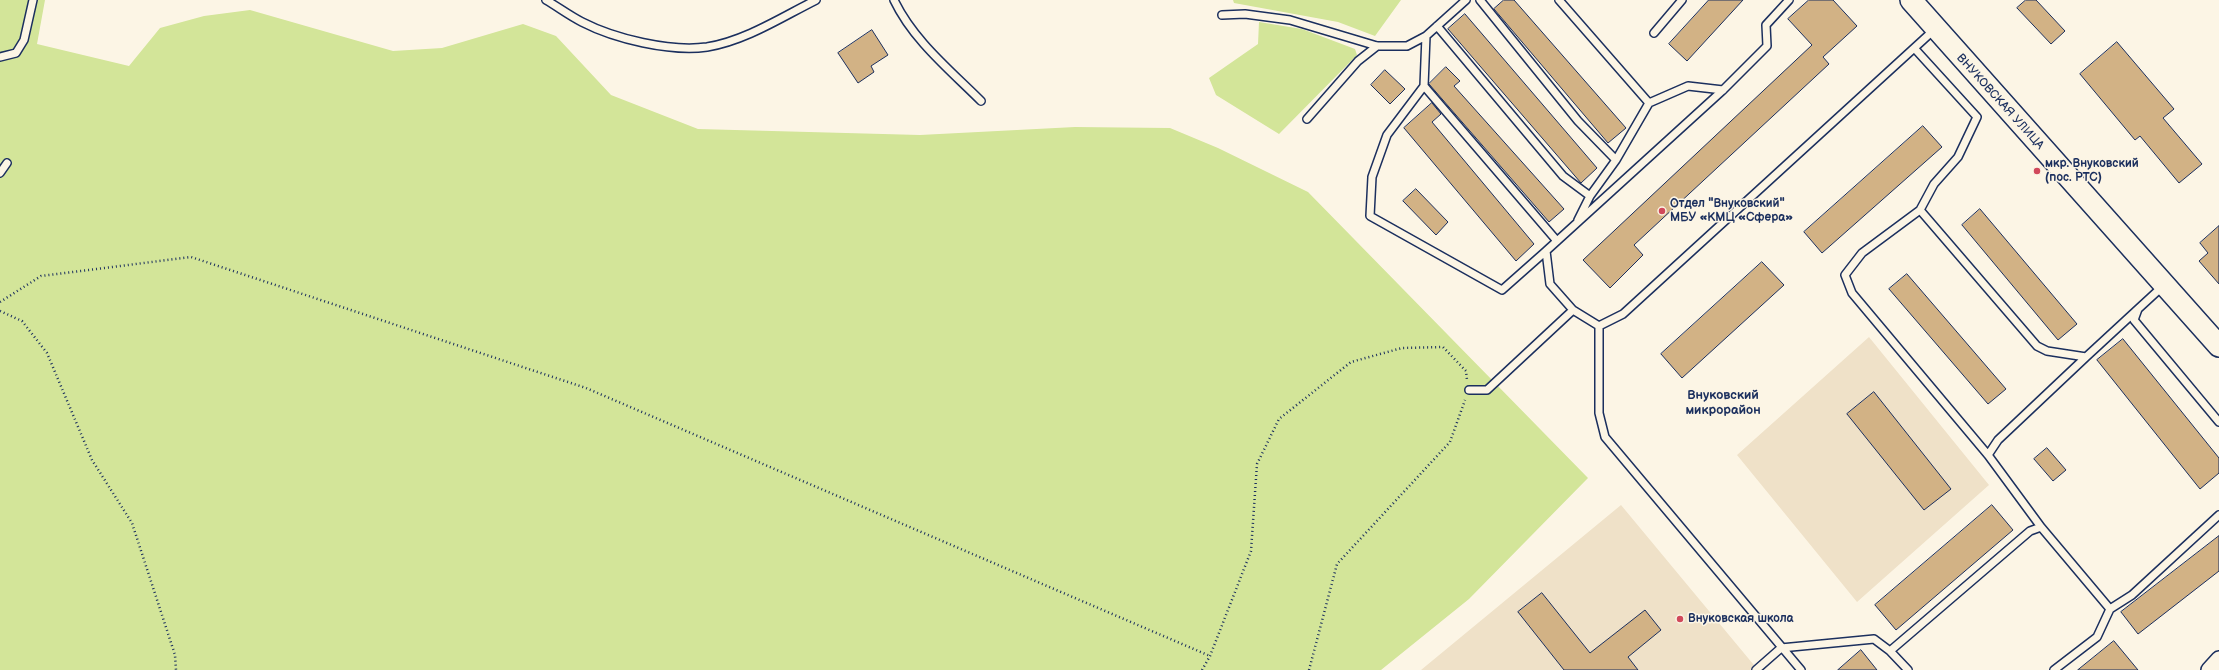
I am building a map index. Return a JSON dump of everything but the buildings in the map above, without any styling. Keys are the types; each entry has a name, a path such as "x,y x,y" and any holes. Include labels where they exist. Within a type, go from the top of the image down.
{"main road":[{"name":"ВНУКОВСКАЯ УЛИЦА","path":"1911,0 1935,29 2219,346"}],"street":[{"path":"2209,670 2219,659"}],"lane":[{"path":"0,57 16,53 24,40 33,0"},
{"path":"546,0 583,22 627,39 674,47 707,47 745,35 816,0"},
{"path":"894,0 913,30 930,51 981,101"},
{"path":"1222,15 1244,14 1290,20 1377,46 1407,46 1426,36 1466,0"},
{"path":"1480,0 1578,121 1616,160"},
{"path":"1559,0 1649,103"},
{"path":"1654,33 1682,0"},
{"path":"1426,36 1424,86 1387,135 1372,177 1370,216 1502,290 1576,225 1723,90 1767,46 1766,25 1789,0"},
{"path":"1437,26 1563,176 1590,196"},
{"path":"1599,326 1624,314 1915,49 1935,29"},
{"path":"1307,119 1358,61 1377,46"},
{"path":"1915,49 1978,117 1958,157 1934,184 1920,210 1862,253 1845,275 1852,293 1988,455 2041,527 2110,609"},
{"path":"1424,86 1557,241"},
{"path":"1576,225 1590,196 1616,160 1649,103 1688,86 1723,90"},
{"path":"0,173 7,163"},
{"path":"1920,210 2036,346 2047,351 2086,357"},
{"path":"1546,251 1550,284 1573,310 1599,326"},
{"path":"1988,455 1998,440 2164,284"},
{"path":"2138,309 2134,320 2219,422"},
{"path":"1469,390 1487,390 1573,310"},
{"path":"1599,326 1599,414 1605,437 1801,670"},
{"path":"2054,670 2097,637 2110,609 2132,595 2219,516"},
{"path":"1890,651 2030,531 2041,527"},
{"path":"1756,670 1782,648 1874,639 1890,651 1908,670"}],"path":[{"path":"0,302 41,276 191,257 586,388 1210,656"},
{"path":"0,310 22,321 47,353 92,460 132,524 175,655 176,670"},
{"path":"1202,670 1210,656 1251,551 1257,464 1279,419 1351,362 1402,348 1443,347 1466,371 1469,390 1450,442 1337,564 1309,670"}],"shaded area":[{"path":"1869,337 1989,485 1857,602 1737,455"},
{"path":"1621,505 1758,670 1421,670"}],"green space":[{"path":"0,0 45,0 37,44 129,66 160,28 204,16 250,10 393,51 442,48 523,24 556,36 611,95 698,129 920,135 1075,127 1170,128 1218,148 1308,192 1588,478 1469,599 1381,670 0,670"},
{"path":"1233,0 1401,0 1375,36 1338,22 1234,3"},
{"path":"1259,22 1302,29 1355,49 1357,55 1279,134 1216,95 1209,78 1258,44"}],"place":[{"name":"мкр. Внуковский (пос. РТС)","path":"2037,171"},
{"name":"Отдел \"Внуковский\" МБУ «КМЦ «Сфера»","path":"1662,211"},
{"name":"Внуковская школа","path":"1680,619"}],"district":[{"name":"Внуковский микрорайон","path":"1723,404"}]}
